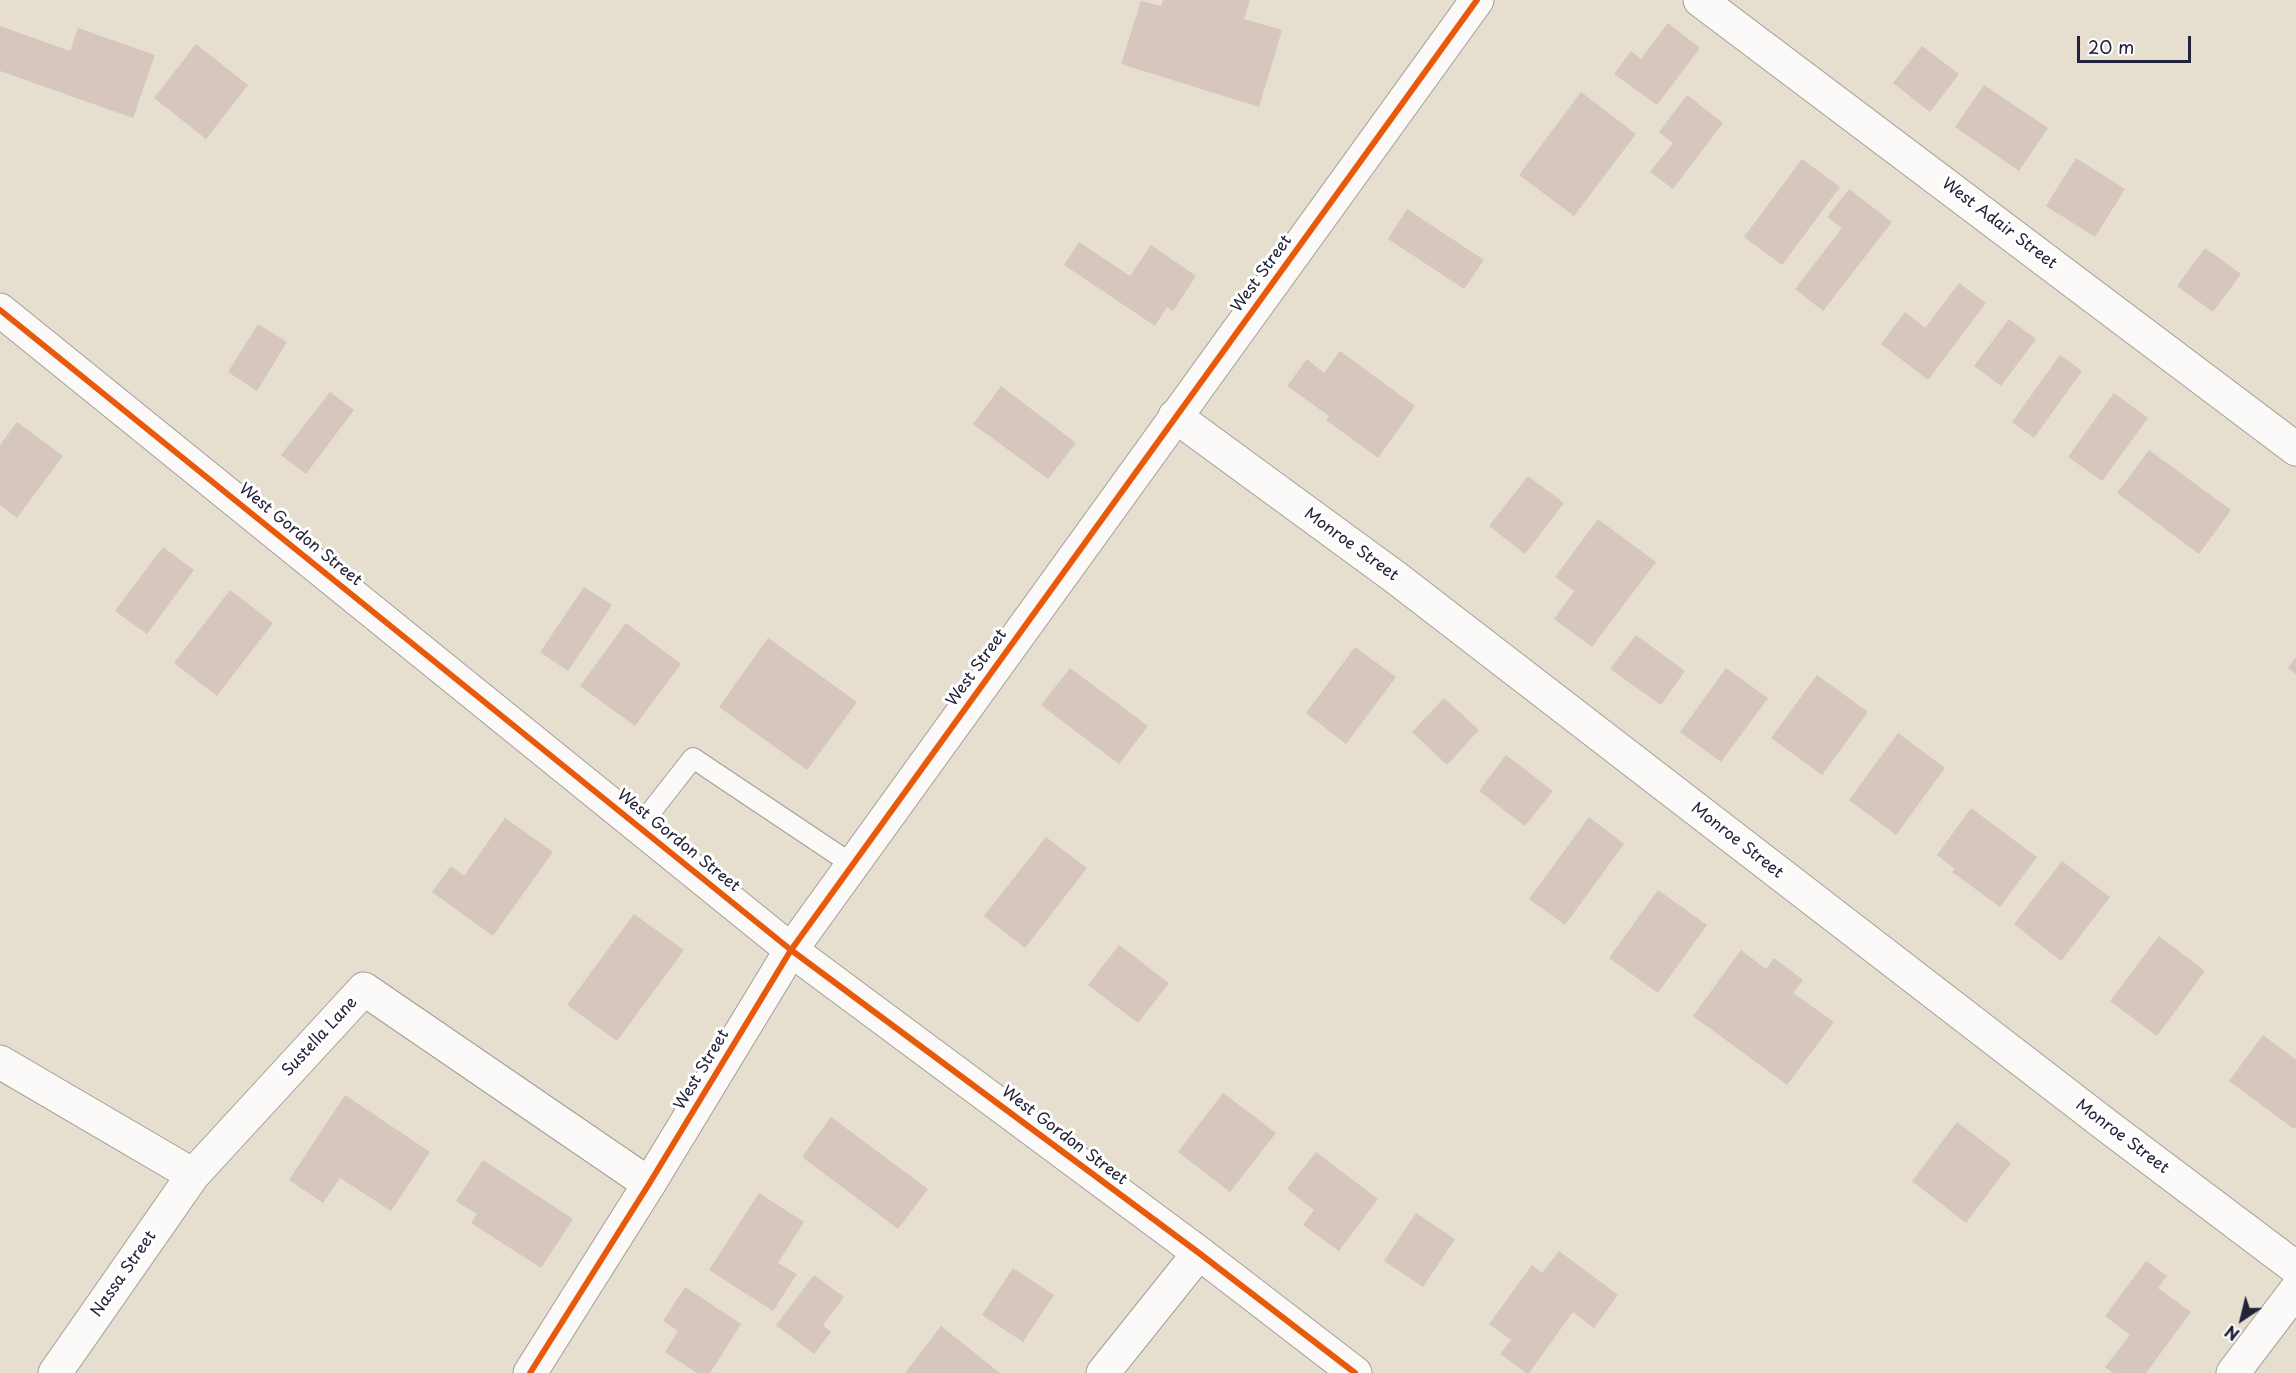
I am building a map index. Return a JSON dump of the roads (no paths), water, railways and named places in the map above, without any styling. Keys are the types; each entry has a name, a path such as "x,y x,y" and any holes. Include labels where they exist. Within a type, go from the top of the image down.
{"street":[{"name":"West Street","path":"530,1373 649,1184 791,950 1477,0"},
{"name":"West Adair Street","path":"1700,0 2296,449"},
{"name":"West Gordon Street","path":"0,310 791,950 1199,1253 1355,1373"},
{"name":"Monroe Street","path":"1175,416 1395,577 2096,1118 2296,1268"},
{"name":"Sustella Lane","path":"192,1175 364,989 649,1184"},
{"path":"0,1062 192,1175"},
{"name":"Nassa Street","path":"55,1373 192,1175"},
{"path":"1103,1373 1199,1253"},
{"path":"2233,1373 2296,1290"}],"lane":[{"path":"639,827 693,758 853,865"}]}
